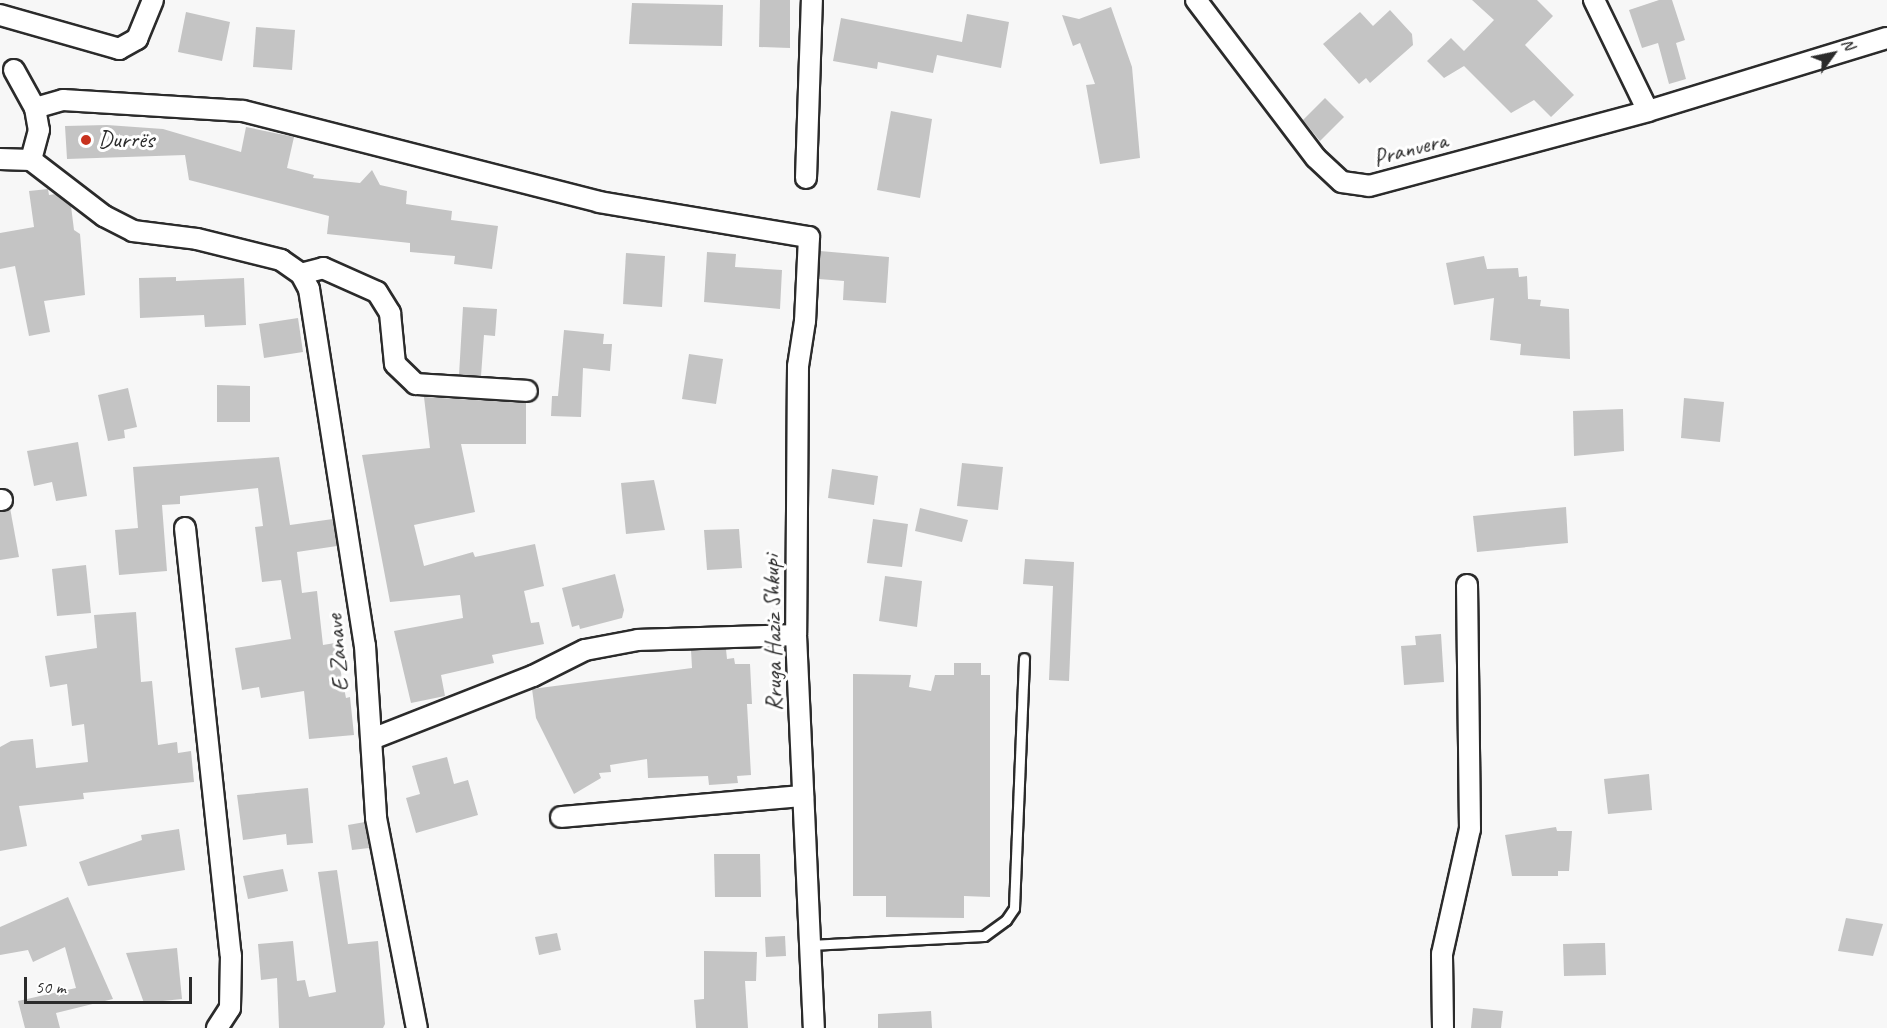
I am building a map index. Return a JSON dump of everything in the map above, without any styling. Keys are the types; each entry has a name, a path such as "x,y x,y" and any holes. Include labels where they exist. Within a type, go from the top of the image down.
{"street":[{"path":"0,15 119,49 137,39 153,0"},
{"path":"806,178 812,0"},
{"name":"Pranvera","path":"1196,0 1316,158 1342,182 1369,186 1648,111 1887,38"},
{"path":"1594,0 1648,111"},
{"path":"14,70 35,108 39,130 31,160"},
{"name":"Rruga Haziz Shkupi","path":"35,108 63,100 243,111 599,202 809,237 805,321 798,366 796,636 814,1028"},
{"path":"0,159 31,160 104,216 133,231 197,238 281,260 301,274 323,268 377,292 390,313 394,364 416,384 527,392"},
{"name":"E Zanave","path":"301,274 309,289 365,646 376,818 417,1028"},
{"path":"184,528 231,955 230,1008 216,1028"},
{"path":"1443,1028 1442,954 1470,829 1467,585"},
{"path":"372,739 533,676 585,650 638,640 796,636"},
{"path":"561,817 803,796"}],"lane":[{"path":"810,945 984,936 1006,920 1014,908 1024,658"}],"building":[{"path":"760,0 790,0 790,48 759,47"},
{"path":"1472,0 1537,0 1553,16 1525,45 1574,95 1551,117 1534,100 1511,113 1464,66 1444,78 1427,61 1451,38 1464,51 1494,20"},
{"path":"1659,0 1672,0 1685,40 1676,43 1686,79 1669,84 1658,43 1642,48 1629,10"},
{"path":"632,3 723,5 722,46 629,44"},
{"path":"1111,7 1132,67 1140,158 1100,164 1086,85 1095,84 1080,43 1073,46 1062,15 1079,19"},
{"path":"1390,10 1412,34 1413,45 1370,83 1366,78 1359,84 1323,44 1360,12 1373,26"},
{"path":"186,12 230,22 222,61 178,52"},
{"path":"967,14 1009,22 1001,68 937,55 933,73 878,62 877,69 833,61 841,18 962,42"},
{"path":"256,27 295,30 292,70 253,67"},
{"path":"1325,98 1344,117 1320,141 1303,120"},
{"path":"891,111 932,119 920,198 877,190"},
{"path":"107,125 163,129 241,152 246,127 294,137 287,168 314,175 313,178 360,183 372,170 380,185 407,191 406,204 452,211 451,220 498,226 492,269 454,264 455,256 410,252 410,243 327,234 329,216 189,180 185,155 67,159 65,126"},
{"path":"48,189 49,195 56,194 71,206 74,230 80,234 85,295 44,301 50,332 29,336 15,266 0,269 0,233 34,227 29,191"},
{"path":"820,251 889,257 886,303 843,300 844,281 819,279"},
{"path":"707,252 736,254 735,267 782,270 780,309 704,302"},
{"path":"626,253 665,256 662,307 623,304"},
{"path":"1484,256 1487,269 1518,268 1519,277 1527,276 1528,299 1541,300 1540,306 1569,309 1570,359 1520,355 1521,344 1490,340 1494,298 1454,305 1446,263"},
{"path":"176,277 176,281 244,278 246,325 205,327 204,315 140,318 139,278"},
{"path":"463,307 497,309 495,336 484,335 481,376 459,375"},
{"path":"298,318 303,352 264,358 259,324"},
{"path":"564,330 604,334 603,344 612,344 610,371 583,368 581,417 551,416 552,396 558,396"},
{"path":"689,354 723,359 716,404 682,399"},
{"path":"217,385 250,386 250,422 217,422"},
{"path":"128,388 137,427 124,430 125,438 108,441 98,395"},
{"path":"424,397 526,403 526,444 461,444 475,512 414,525 424,566 473,552 475,557 535,544 544,586 524,591 531,623 539,622 544,644 492,655 494,663 441,675 445,696 411,703 394,631 463,618 460,595 390,602 362,455 430,448"},
{"path":"1684,398 1724,402 1720,442 1681,438"},
{"path":"1623,409 1624,451 1574,456 1573,411"},
{"path":"78,442 87,496 56,501 52,482 34,486 27,451"},
{"path":"279,457 290,525 333,519 337,546 297,552 302,593 317,591 323,645 335,643 346,698 350,697 354,735 309,739 304,691 261,698 259,687 242,690 235,648 291,639 281,580 262,582 255,527 263,526 258,488 180,496 180,504 162,505 167,571 119,575 115,530 138,528 133,467"},
{"path":"962,463 1003,467 998,510 957,506"},
{"path":"832,469 878,476 874,505 828,498"},
{"path":"654,480 665,530 626,534 621,483"},
{"path":"1566,507 1568,543 1477,552 1473,516"},
{"path":"10,508 19,557 0,560 0,512"},
{"path":"920,508 968,520 962,542 915,531"},
{"path":"873,519 908,524 902,567 867,563"},
{"path":"739,529 742,568 707,570 704,530"},
{"path":"1025,559 1074,562 1069,681 1049,680 1053,586 1023,584"},
{"path":"86,565 91,613 57,616 52,569"},
{"path":"615,574 624,610 622,618 580,629 579,625 572,627 562,588"},
{"path":"885,576 922,581 917,627 879,621"},
{"path":"136,612 141,682 152,681 158,745 177,742 178,753 191,751 194,782 83,793 84,799 19,806 27,846 0,851 0,747 11,741 33,739 36,768 88,762 84,724 72,726 67,684 50,687 45,656 97,648 94,615"},
{"path":"1441,634 1444,682 1404,685 1401,646 1416,645 1415,636"},
{"path":"726,649 727,659 734,658 735,664 750,664 752,704 747,704 751,775 737,776 738,783 709,785 708,776 648,778 647,759 610,765 611,772 599,773 601,778 574,794 536,718 532,689 692,668 691,650"},
{"path":"954,663 981,663 981,675 990,675 990,897 964,896 964,918 886,917 886,896 853,896 853,674 911,675 909,687 931,691 935,675 954,675"},
{"path":"447,757 454,784 468,780 478,815 416,833 406,798 420,794 412,766"},
{"path":"1649,774 1652,810 1608,814 1604,779"},
{"path":"308,788 313,843 287,845 286,834 243,840 237,795"},
{"path":"365,822 369,848 352,850 348,825"},
{"path":"1556,827 1557,831 1572,831 1569,871 1558,871 1558,876 1512,876 1505,835"},
{"path":"179,829 185,870 88,886 79,862 142,840 141,835"},
{"path":"714,854 760,854 761,897 715,897"},
{"path":"283,869 288,891 248,899 243,876"},
{"path":"337,870 348,944 378,941 385,1024 383,1028 279,1028 277,978 261,980 258,944 293,941 297,981 305,980 309,997 336,992 318,872"},
{"path":"68,897 113,999 56,1013 60,1028 25,1028 18,1001 76,988 65,947 33,962 28,950 0,955 0,927"},
{"path":"1846,918 1883,924 1873,956 1838,951"},
{"path":"557,933 561,950 539,955 535,937"},
{"path":"785,936 786,956 766,957 765,937"},
{"path":"1605,943 1606,975 1564,976 1563,944"},
{"path":"177,948 182,999 144,1003 126,953"},
{"path":"704,951 757,952 756,981 745,981 748,1028 696,1028 694,1000 704,999"},
{"path":"1473,1008 1503,1011 1501,1028 1471,1028"},
{"path":"931,1011 932,1028 878,1028 878,1014"}],"place":[{"name":"Durrës","path":"86,140"}]}
